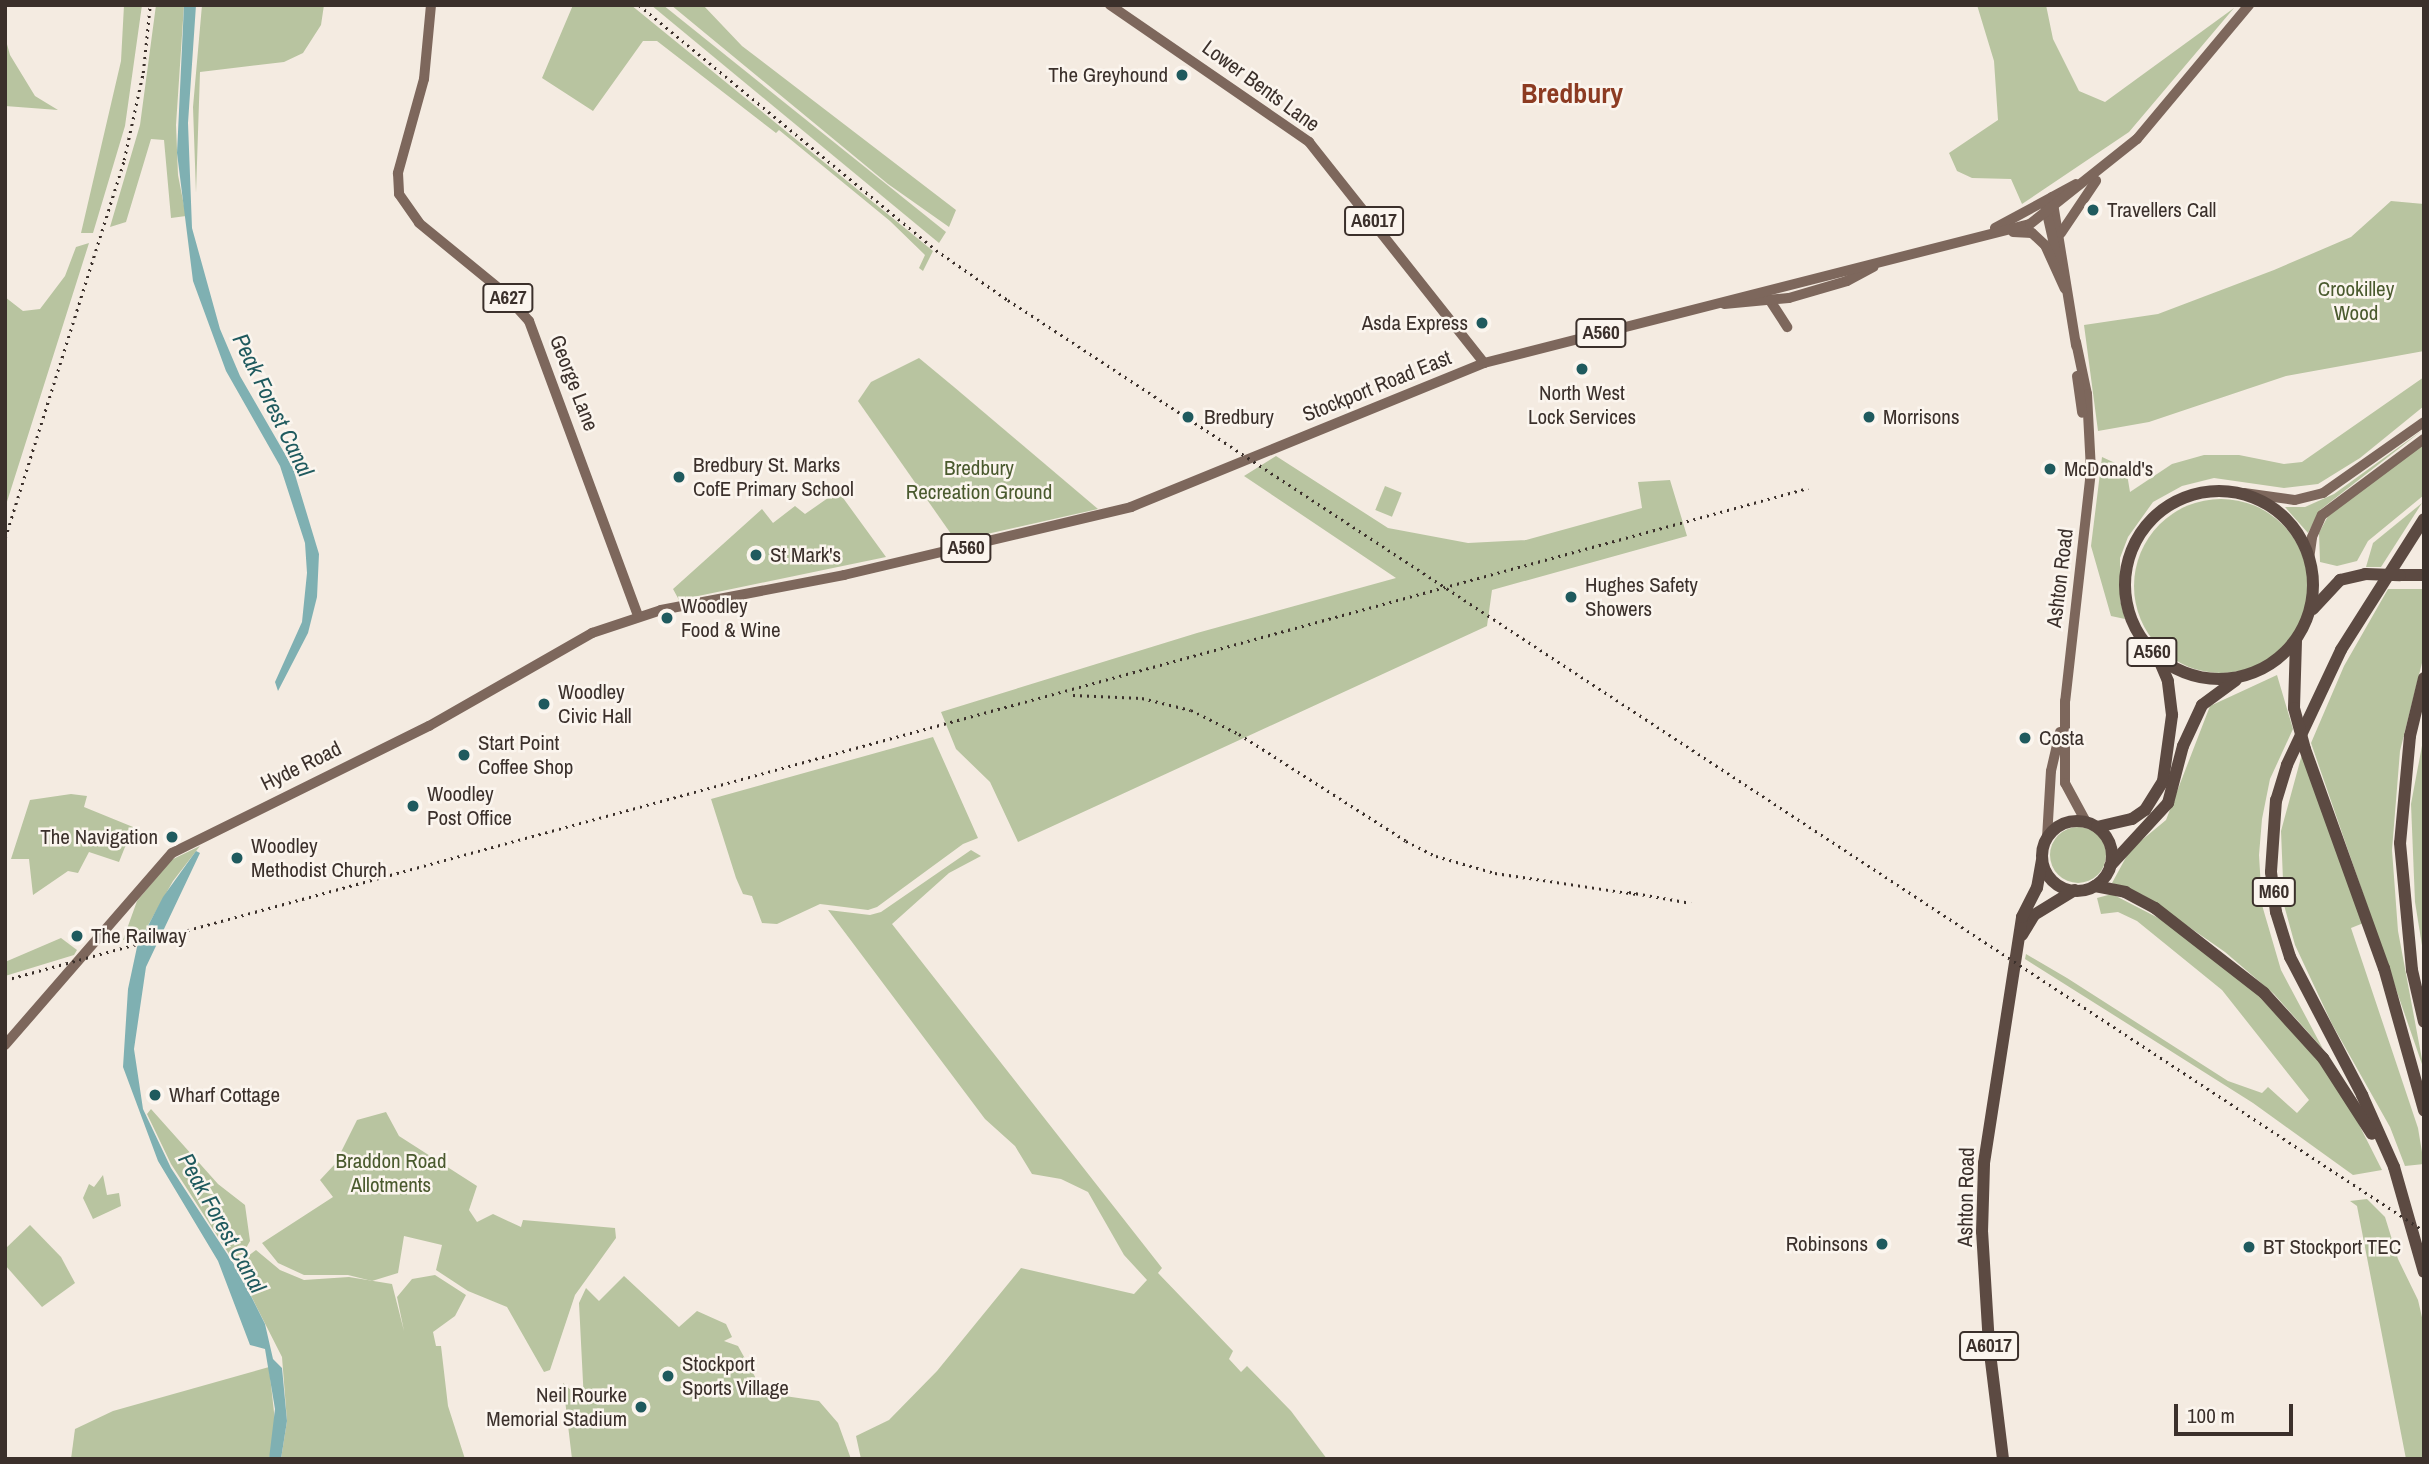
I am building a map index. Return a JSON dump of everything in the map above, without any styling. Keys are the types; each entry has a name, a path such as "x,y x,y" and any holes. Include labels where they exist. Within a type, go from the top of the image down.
{"highway":[{"name":"A560","path":"2042,860 2047,838 2065,823 2092,825 2132,819 2150,804 2163,781 2172,715 2168,681 2158,658 2134,626 2125,594 2130,554 2138,537 2161,511 2183,498 2214,490 2244,493 2285,519 2309,559 2313,580 2308,616 2296,641 2266,667 2236,679 2202,705 2183,746 2168,803 2095,886"},
{"name":"M60","path":"2424,519 2361,617 2313,706 2280,788 2272,839 2276,912 2290,957 2394,1167 2424,1272"},
{"path":"2308,616 2325,592 2340,580 2365,574 2424,575"},
{"path":"2296,641 2294,708 2305,749 2384,968 2424,1110"},
{"name":"A560","path":"2158,658 2196,677 2236,679"},
{"path":"2424,678 2410,736 2400,842 2410,957 2424,1023"},
{"name":"A560","path":"2092,825 2110,844 2110,866"},
{"path":"2042,860 2050,877 2075,890 2095,886"},
{"name":"Ashton Road","path":"2003,1459 1989,1345 1984,1163 2020,938 2042,860"},
{"name":"M60","path":"2095,886 2125,892 2155,908 2264,993 2323,1058 2394,1167"},
{"name":"Ashton Road","path":"2020,938 2034,915 2075,890"}],"main road":[{"name":"George Lane","path":"431,5 424,79 398,173 400,194 419,223 501,290 529,321 638,615"},
{"name":"Lower Bents Lane","path":"1110,5 1309,142 1484,363"},
{"path":"1988,233 2030,224 2050,205 2106,167 2168,106 2249,5"},
{"path":"2061,233 2106,167"},
{"name":"Ashton Road","path":"2047,838 2051,771 2064,712 2087,519 2090,449 2080,403 2072,303 2061,233 2050,205"},
{"name":"Ashton Road","path":"2050,205 2062,281"},
{"name":"A560","path":"1484,363 1875,266 1988,233"},
{"name":"Ashton Road","path":"1988,233 2032,233 2045,245 2072,303"},
{"name":"A560","path":"1718,303 1771,302 1847,281 1875,266"},
{"path":"1771,302 1787,327"},
{"name":"Stockport Road East","path":"676,607 844,575 1144,504 1484,363"},
{"name":"A560","path":"2244,493 2295,500 2323,493 2424,422"},
{"name":"A560","path":"2309,559 2312,537 2322,516 2424,439"},
{"name":"Hyde Road","path":"5,1045 172,853 429,726 592,633 638,615 676,607"},
{"name":"Ashton Road","path":"2064,712 2065,783 2092,825"}],"green space":[{"path":"124,5 142,5 125,126 93,233 81,233 121,61"},
{"path":"156,5 184,5 176,125 178,175 186,216 171,218 164,140 151,139 126,222 110,227 140,125"},
{"path":"202,5 324,5 321,25 303,53 284,62 200,72 196,193 193,107"},
{"path":"573,5 631,5 933,251 923,271 919,268 925,255 890,221 779,130 776,133 657,41 643,41 593,111 542,78"},
{"path":"651,5 663,5 946,232 939,243"},
{"path":"671,5 703,5 742,46 956,210 949,227 888,184"},
{"path":"1977,5 2046,5 2053,39 2079,91 2105,102 2234,8 2129,132 2022,204 2011,179 1972,178 1957,171 1949,153 1998,120 1994,61"},
{"path":"5,37 10,55 35,96 58,110 5,106"},
{"name":"Crookilley Wood","path":"2391,201 2424,204 2424,351 2286,376 2149,422 2098,431 2084,325 2158,314 2274,270 2351,237"},
{"path":"89,243 5,508 5,297 23,311 40,309 65,276 76,247"},
{"name":"Bredbury Recreation Ground","path":"919,358 1098,509 956,541 858,401 871,382"},
{"name":"Crookilley Wood","path":"2424,377 2424,406 2360,458 2318,484 2284,488 2214,478 2182,486 2153,502 2128,537 2120,558 2120,600 2125,619 2111,616 2091,546 2102,457 2126,468 2130,492 2172,464 2204,455 2239,455 2284,464 2302,462"},
{"path":"2424,429 2320,510 2308,533 2285,507 2305,507 2334,494"},
{"path":"2424,443 2424,495 2368,541 2357,561 2337,566 2320,562 2319,533 2328,516"},
{"path":"1276,456 1388,528 1468,543 1526,540 1642,508 1638,482 1670,480 1687,536 1492,590 1487,626 1018,842 990,782 956,749 941,712 1197,633 1396,578 1244,476"},
{"path":"1385,486 1402,493 1392,517 1375,510"},
{"path":"838,491 886,557 679,600 673,589 762,509 773,523 795,506 805,514"},
{"path":"2221,499 2254,506 2282,525 2301,553 2308,586 2301,619 2282,647 2254,666 2221,673 2188,666 2160,647 2141,619 2134,586 2141,553 2160,525 2188,506"},
{"path":"2422,503 2381,567 2366,567 2373,543"},
{"path":"2388,589 2424,589 2424,655 2400,751 2392,850 2398,931 2424,1070 2311,743 2344,666"},
{"path":"2277,675 2293,729 2270,779 2262,819 2259,855 2262,905 2281,970 2323,1049 2274,994 2225,952 2143,895 2112,883 2130,850 2166,820 2210,706"},
{"path":"2424,735 2424,958 2415,902 2411,804"},
{"path":"933,737 978,838 963,844 877,907 868,910 820,904 777,924 762,923 752,896 743,894 736,878 711,799"},
{"path":"2302,754 2366,922 2351,928 2418,1128 2424,1164 2405,1166 2390,1127 2332,1024 2295,945 2284,905 2281,831"},
{"path":"71,794 87,796 84,807 133,827 119,862 89,852 78,873 68,871 33,895 29,859 11,859 30,800"},
{"path":"2072,827 2084,827 2094,831 2102,839 2106,855 2102,871 2094,879 2084,883 2072,883 2062,879 2054,871 2050,861 2050,849 2054,839 2062,831"},
{"path":"200,846 173,881 142,936 123,940 137,901 171,860"},
{"path":"971,850 981,856 949,873 892,924 1162,1268 1158,1273 1233,1351 1229,1359 1241,1372 1247,1366 1291,1411 1327,1459 861,1459 856,1436 889,1420 937,1371 1021,1268 1134,1294 1147,1280 1124,1255 1088,1192 1061,1179 1032,1174 1015,1146 985,1119 828,910 870,915 881,912"},
{"path":"2112,894 2168,923 2249,986 2311,1051 2346,1099 2382,1170 2353,1175 2253,1103 2025,959 2026,954 2067,978 2228,1081 2262,1093 2268,1087 2297,1113 2309,1100 2222,990 2137,921 2118,912 2101,914 2097,898"},
{"path":"61,938 77,950 74,955 5,976 5,962"},
{"path":"151,1109 218,1184 245,1205 250,1241 239,1261 229,1254 171,1164 147,1114"},
{"name":"Braddon Road Allotments","path":"386,1112 399,1136 477,1186 469,1210 477,1222 493,1214 521,1227 523,1220 615,1228 616,1238 575,1295 550,1370 544,1372 507,1307 468,1291 436,1270 442,1245 404,1236 398,1273 372,1281 348,1275 304,1275 278,1263 262,1243 333,1197 320,1180 335,1164 357,1120"},
{"path":"103,1175 107,1195 119,1193 121,1206 93,1219 83,1198 89,1184 94,1187"},
{"path":"2367,1199 2385,1217 2398,1259 2418,1300 2424,1326 2424,1459 2406,1459 2357,1206 2350,1201"},
{"path":"30,1225 61,1257 75,1283 42,1307 5,1265 5,1249"},
{"path":"256,1250 280,1270 304,1280 349,1277 392,1284 404,1331 397,1297 412,1279 435,1275 466,1295 455,1316 433,1332 436,1346 441,1346 448,1406 465,1459 281,1459 287,1421 282,1357 239,1272 240,1262"},
{"name":"Stockport Sports Village","path":"624,1276 679,1327 697,1311 726,1324 732,1337 724,1341 738,1346 764,1393 819,1401 838,1423 851,1459 572,1459 563,1383 584,1402 579,1303 586,1288 599,1301"},
{"path":"269,1367 276,1430 269,1459 71,1459 75,1429 113,1411"}],"water":[{"path":"184,5 196,5 188,123 192,228 220,329 240,376 293,468 319,554 317,597 308,633 278,691 275,682 302,622 307,573 305,543 280,466 226,371 193,281 177,153"},
{"path":"196,851 200,853 146,967 134,1049 143,1109 171,1168 239,1272 265,1324 273,1359 282,1368 287,1421 281,1459 269,1459 275,1409 265,1349 250,1345 218,1261 158,1161 123,1067 128,989 137,947 163,897"}],"railway":[{"path":"5,538 124,160 143,73 150,5"},
{"path":"639,5 936,250 1008,300 2424,1231"},
{"path":"5,980 1808,488"},
{"path":"1073,695 1142,698 1191,710 1239,734 1406,841 1436,856 1495,873 1636,894"},
{"path":"1629,892 1691,903"}],"place":[{"name":"The Greyhound","path":"1182,75"},
{"name":"Travellers Call","path":"2093,210"},
{"name":"Asda Express","path":"1482,323"},
{"name":"North West Lock Services","path":"1582,369"},
{"name":"Bredbury","path":"1188,417"},
{"name":"Morrisons","path":"1869,417"},
{"name":"McDonald's","path":"2050,469"},
{"name":"Bredbury St. Marks CofE Primary School","path":"679,477"},
{"name":"St Mark's","path":"756,555"},
{"name":"Hughes Safety Showers","path":"1571,597"},
{"name":"Woodley Food & Wine","path":"667,618"},
{"name":"Woodley Civic Hall","path":"544,704"},
{"name":"Costa","path":"2025,738"},
{"name":"Start Point Coffee Shop","path":"464,755"},
{"name":"Woodley Post Office","path":"413,806"},
{"name":"The Navigation","path":"172,837"},
{"name":"Woodley Methodist Church","path":"237,858"},
{"name":"The Railway","path":"77,936"},
{"name":"Wharf Cottage","path":"155,1095"},
{"name":"Robinsons","path":"1882,1244"},
{"name":"BT Stockport TEC","path":"2249,1247"},
{"name":"Stockport Sports Village","path":"668,1376"},
{"name":"Neil Rourke Memorial Stadium","path":"641,1407"}],"district":[{"name":"Bredbury","path":"1572,93"}],"water label":[{"name":"Peak Forest Canal","path":"273,405"},
{"name":"Peak Forest Canal","path":"222,1223"}]}
